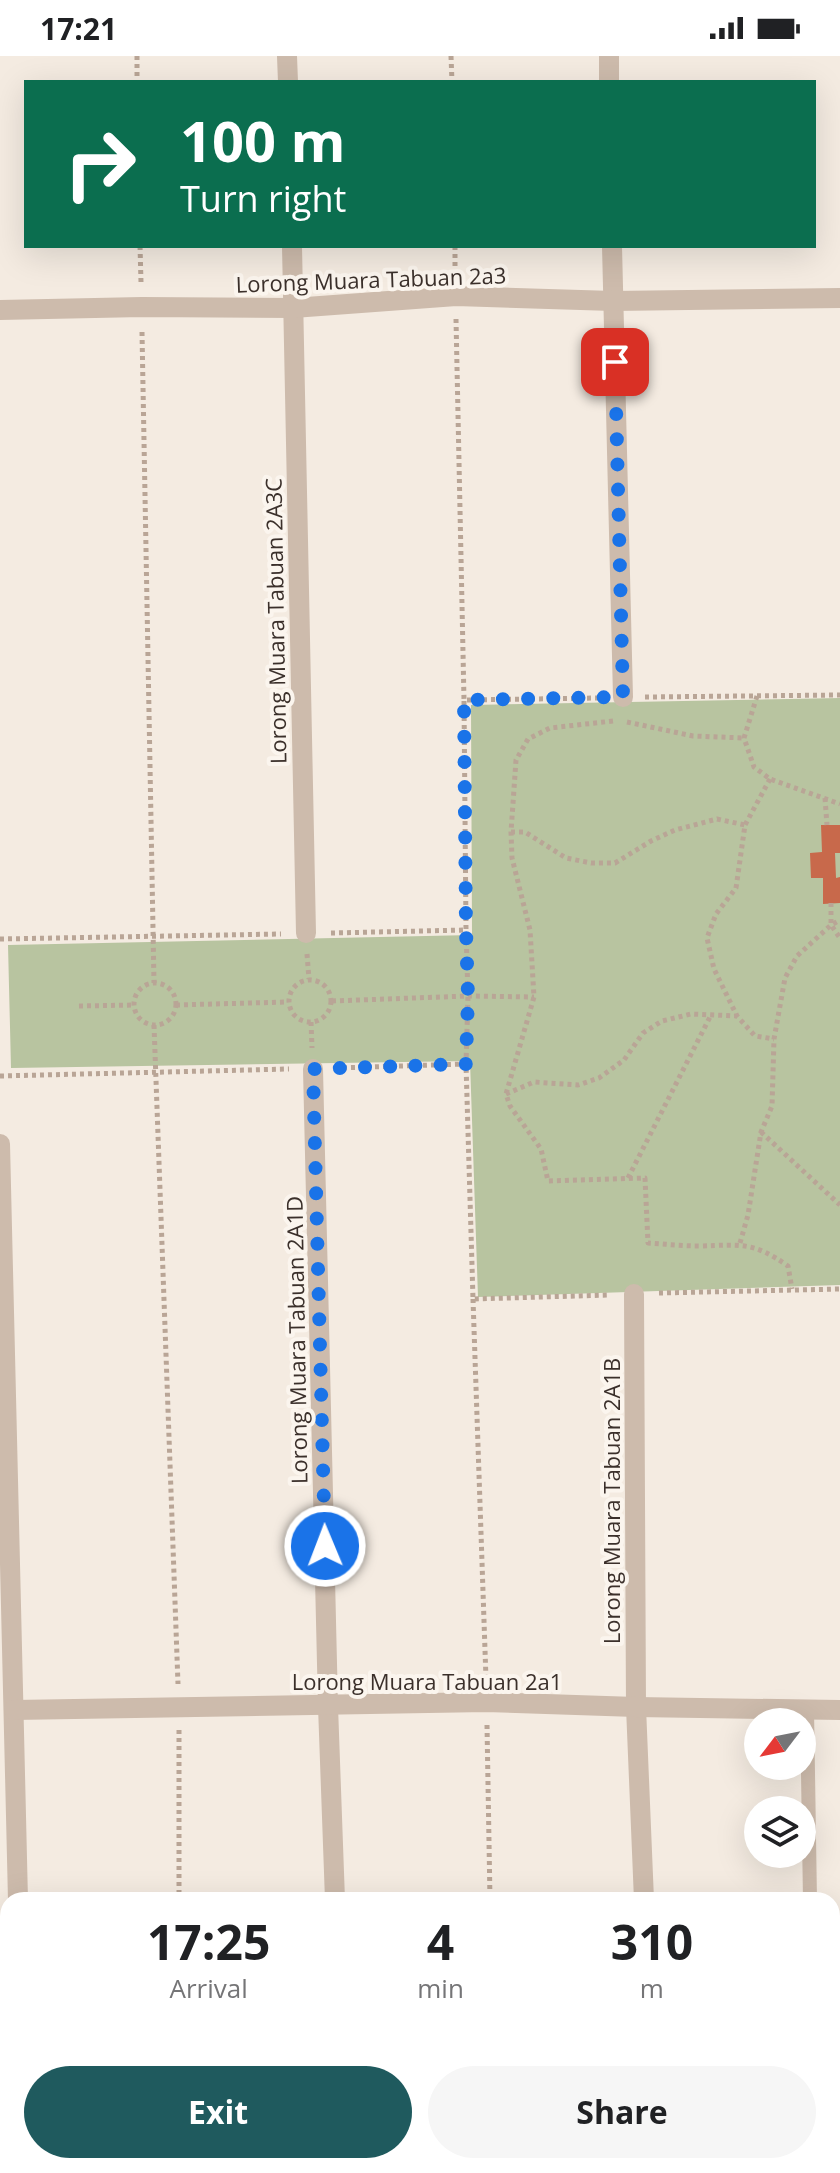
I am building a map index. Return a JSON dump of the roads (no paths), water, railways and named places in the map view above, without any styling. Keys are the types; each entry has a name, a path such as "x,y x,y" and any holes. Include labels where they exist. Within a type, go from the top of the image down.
{"street":[{"path":"287,56 288,80"},
{"path":"609,56 609,80"},
{"name":"Lorong Muara Tabuan 2A3C","path":"292,248 306,933"},
{"path":"612,248 623,697"},
{"name":"Lorong Muara Tabuan 2a3","path":"0,310 293,308 456,296 613,301 840,298"},
{"name":"Lorong Muara Tabuan 2A1D","path":"313,1069 335,1892"},
{"path":"0,1144 18,1892"},
{"name":"Lorong Muara Tabuan 2A1B","path":"634,1294 636,1707 644,1892"},
{"name":"Lorong Muara Tabuan 2a1","path":"14,1710 486,1702 744,1708"},
{"name":"Lorong Muara Tabuan 2a1","path":"816,1709 840,1710"}],"lane":[{"path":"808,1780 810,1892"}]}
